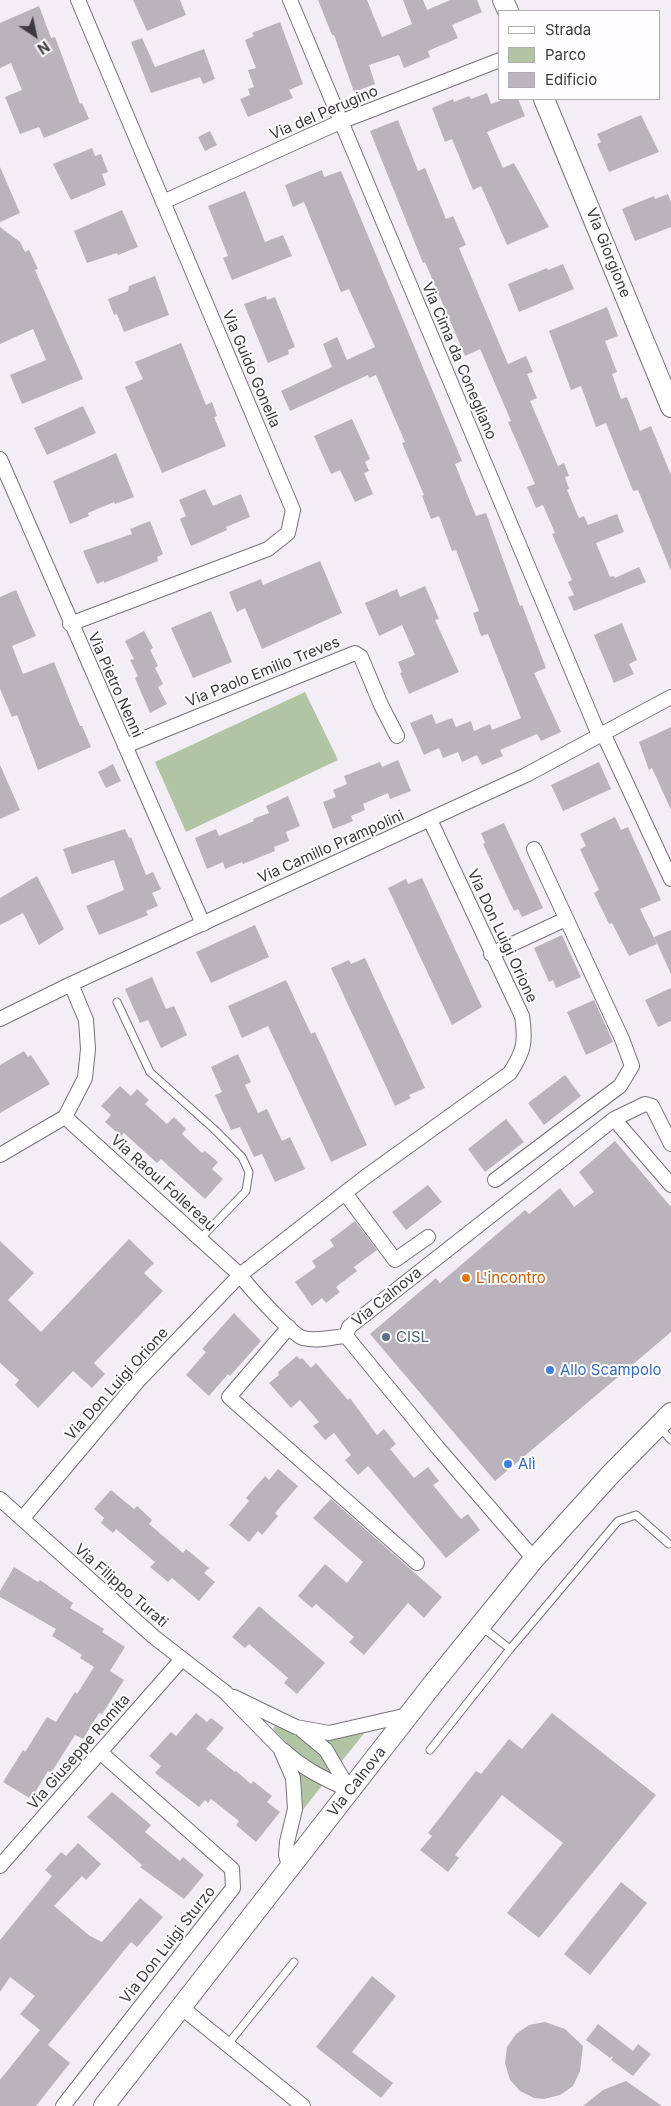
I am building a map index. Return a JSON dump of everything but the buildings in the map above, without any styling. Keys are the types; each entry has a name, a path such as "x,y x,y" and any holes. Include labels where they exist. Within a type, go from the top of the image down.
{"main road":[{"name":"Via Giorgione","path":"544,100 671,407"},
{"name":"Via Calnova","path":"104,2106 408,1715 534,1559 610,1474 667,1426"}],"street":[{"name":"Via Guido Gonella","path":"70,624 268,549 288,533 293,510 78,0"},
{"name":"Via Cima da Conegliano","path":"290,0 340,122 601,734 671,878"},
{"name":"Via del Perugino","path":"163,202 340,122 498,61"},
{"name":"Via Pietro Nenni","path":"0,458 70,624 202,924"},
{"name":"Via Paolo Emilio Treves","path":"125,746 355,653 361,657 381,705 397,736"},
{"name":"Via Camillo Prampolini","path":"0,1019 71,984 526,775 671,697"},
{"name":"Via Don Luigi Orione","path":"22,1519 138,1381 240,1275 345,1193 510,1074 521,1056 525,1038 522,1016 491,954 430,820"},
{"path":"495,1180 620,1086 632,1066 622,1039 534,849"},
{"path":"491,954 566,919"},
{"path":"0,1155 65,1117 85,1078 88,1049 86,1020 71,984"},
{"name":"Via Calnova","path":"534,1559 438,1448 346,1336 349,1327 614,1119 645,1104 652,1106 671,1144"},
{"name":"Via Raoul Follereau","path":"65,1117 240,1275"},
{"path":"614,1119 671,1185"},
{"path":"345,1193 395,1260 428,1237"},
{"path":"240,1275 249,1288 300,1338 314,1340 346,1336"},
{"path":"289,1327 229,1397 418,1563"},
{"name":"Via Filippo Turati","path":"0,1499 182,1659 225,1692 280,1748 312,1774 350,1791"},
{"name":"Via Giuseppe Romita","path":"0,1866 182,1659"},
{"name":"Via Filippo Turati","path":"225,1692 296,1727 314,1738 326,1750 350,1791"},
{"name":"Via Filippo Turati","path":"296,1727 329,1733 408,1715"},
{"name":"Via Filippo Turati","path":"280,1748 292,1778 295,1809 287,1842 286,1854 290,1868"},
{"name":"Via Don Luigi Sturzo","path":"63,2106 233,1888 232,1869 100,1752"},
{"path":"181,2007 303,2106"}],"lane":[{"path":"117,1002 150,1072 242,1157 249,1172 246,1191 200,1239"},
{"path":"430,1750 510,1649 618,1521 636,1514 669,1544"},
{"path":"480,1626 510,1649"},
{"path":"228,2044 294,1962"}],"green space":[{"path":"305,692 338,760 186,832 155,762"},
{"path":"275,1726 309,1743 321,1755 332,1772 314,1766 307,1761 273,1729"},
{"path":"366,1731 341,1762 326,1739"},
{"path":"297,1770 324,1783 302,1811 301,1781"}],"place":[{"name":"L'incontro","path":"466,1278"},
{"name":"CISL","path":"386,1337"},
{"name":"Allo Scampolo","path":"550,1370"},
{"name":"Alì","path":"508,1464"}]}
